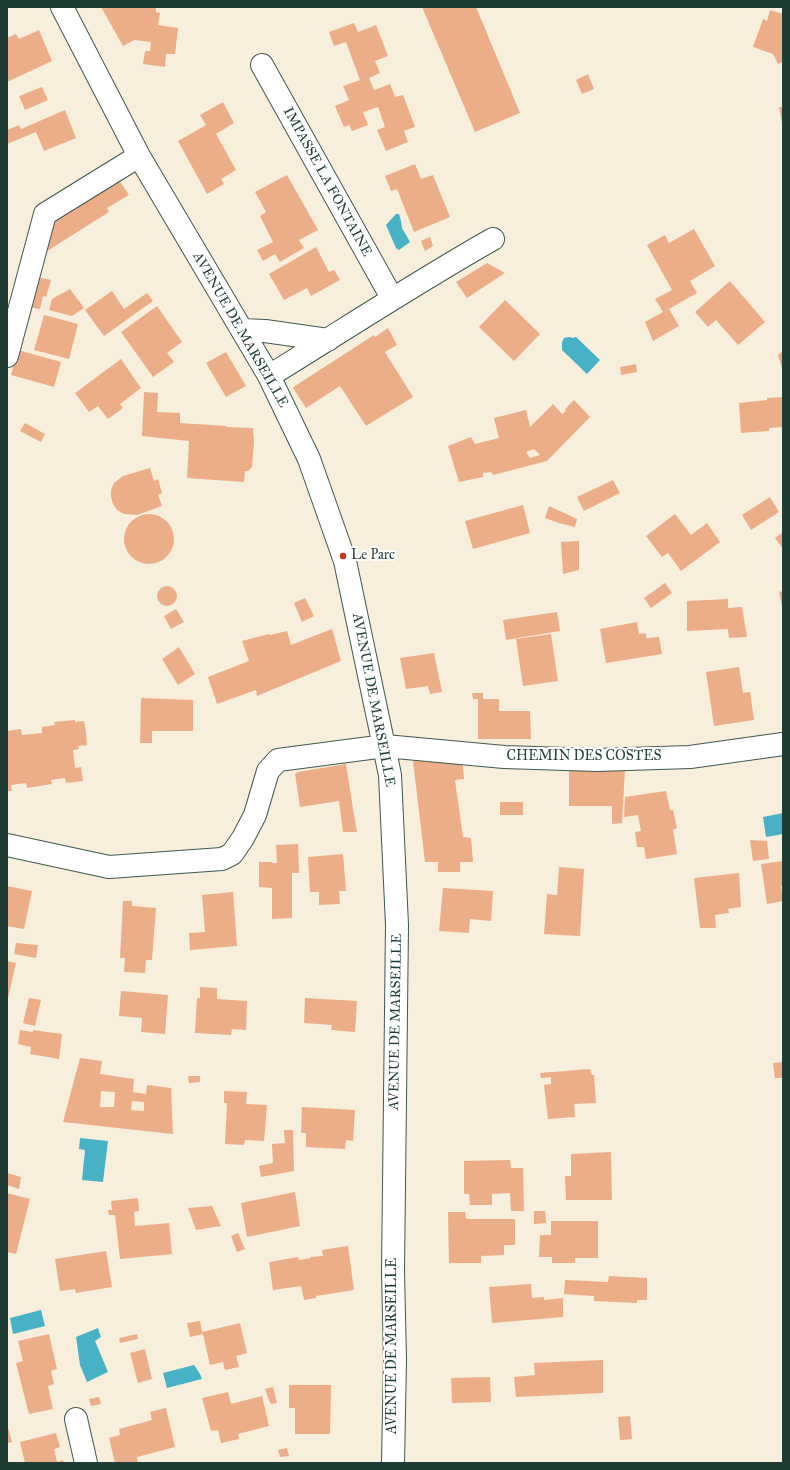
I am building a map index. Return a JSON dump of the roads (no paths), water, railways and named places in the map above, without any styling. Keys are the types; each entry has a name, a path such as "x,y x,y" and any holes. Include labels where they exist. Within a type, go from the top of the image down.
{"street":[{"name":"AVENUE DE MARSEILLE","path":"62,7 139,156 269,376 309,459 345,561 390,775 397,924 393,1271 395,1360 393,1463"},
{"name":"IMPASSE LA FONTAINE","path":"262,65 392,298"},
{"path":"7,356 45,214 139,156"},
{"path":"269,376 392,298 493,239"},
{"path":"242,330 265,331 328,340"},
{"name":"CHEMIN DES COSTES","path":"7,845 109,867 222,859 232,854 243,838 255,815 268,771 278,760 384,746 504,758 597,760 690,757 783,744"},
{"path":"76,1419 86,1463"}],"water":[{"path":"396,214 399,214 402,228 410,242 399,250 396,248 386,225"},
{"path":"576,337 600,360 587,374 562,350 562,342 564,338"},
{"path":"783,813 783,834 766,837 763,817"},
{"path":"80,1138 108,1141 103,1182 82,1180 85,1150 79,1149"},
{"path":"41,1310 45,1326 13,1334 10,1318"},
{"path":"98,1328 101,1337 95,1341 108,1372 87,1382 80,1365 76,1337"},
{"path":"194,1365 202,1379 167,1388 163,1373"}],"place":[{"name":"Le Parc","path":"343,556"}]}
